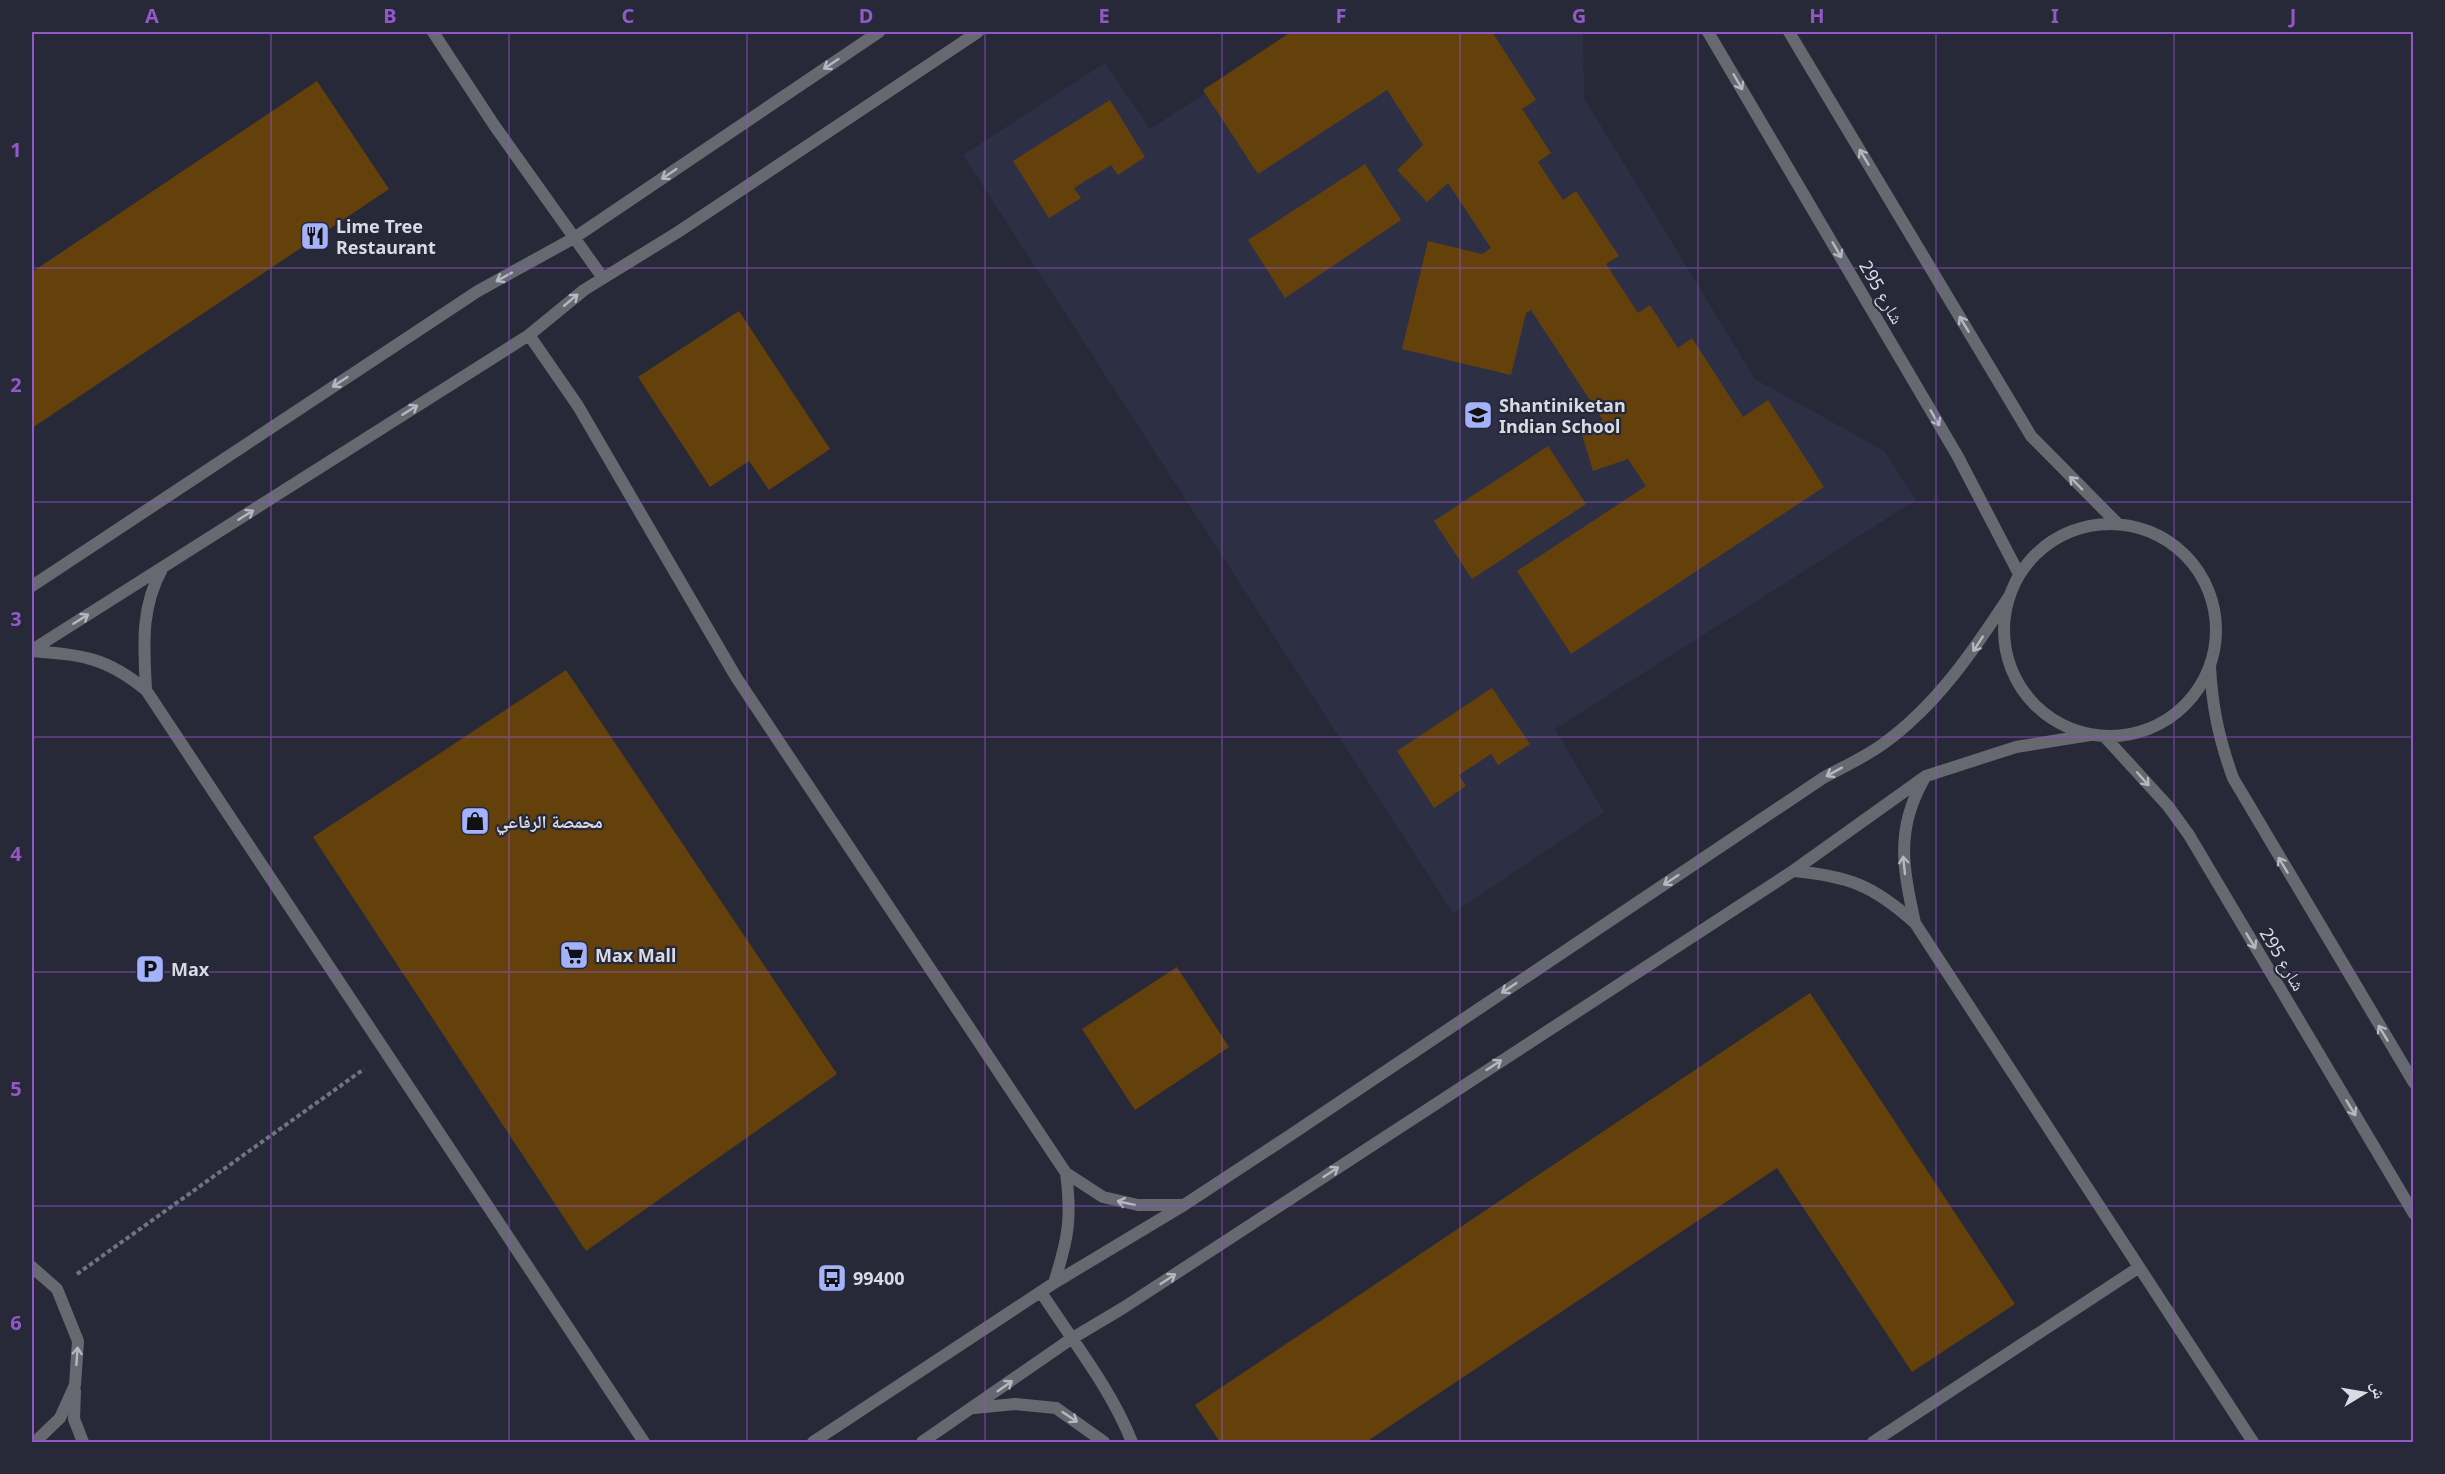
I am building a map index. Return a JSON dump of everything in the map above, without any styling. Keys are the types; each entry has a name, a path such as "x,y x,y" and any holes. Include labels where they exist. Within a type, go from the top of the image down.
{"street":[{"path":"433,32 494,125 603,278"},
{"path":"32,586 478,291 574,238 879,32"},
{"path":"32,650 529,335 584,290 678,232 978,32"},
{"name":"شارع 295","path":"1708,32 1957,454 2019,574"},
{"path":"1790,32 2031,436 2118,524"},
{"path":"529,335 578,406 736,677 1066,1173 1103,1197 1138,1205 1184,1205"},
{"path":"813,1443 1054,1283 1184,1205 1823,778 1883,744 1928,705 1966,662 2010,595 2019,574 2038,552 2062,535 2089,526 2118,524 2149,531 2177,548 2199,572 2212,602 2216,634 2210,666 2212,705 2220,742 2233,778 2414,1083"},
{"path":"146,690 143,626 153,586 163,567"},
{"path":"2010,595 2004,625 2007,655 2018,683 2037,706 2061,724 2090,735"},
{"path":"32,650 94,658 113,666 146,690 644,1443"},
{"path":"922,1443 1071,1339 1123,1308 1793,871 1926,777 1981,756 2016,747 2090,735 2137,733 2169,719 2193,696 2210,666"},
{"name":"شارع 295","path":"2104,736 2168,806 2189,835 2414,1214"},
{"path":"1915,922 1903,862 1903,837 1915,795 1926,777"},
{"path":"1793,871 1830,875 1851,881 1895,904 1915,922 2253,1443"},
{"path":"1054,1283 1068,1240 1070,1203 1066,1173"},
{"path":"32,1267 57,1289 78,1341 74,1419 84,1443"},
{"path":"1873,1443 2138,1268"},
{"path":"1041,1292 1071,1339 1100,1378 1121,1416 1132,1443"},
{"path":"35,1443 60,1418 75,1384"},
{"path":"973,1409 1015,1404 1056,1407 1104,1443"}],"path":[{"path":"57,1289 386,1053"}],"shaded area":[{"path":"1300,32 1583,32 1584,98 1755,379 1884,451 1916,500 1555,729 1604,812 1453,913 963,155 1105,63 1150,129"}],"building":[{"path":"1291,32 1492,32 1536,100 1522,109 1551,153 1538,162 1563,200 1576,191 1619,256 1606,264 1638,313 1650,305 1678,348 1692,338 1743,417 1768,400 1824,487 1571,654 1517,571 1646,486 1628,459 1593,471 1580,428 1603,420 1531,310 1526,313 1511,375 1402,349 1428,241 1482,254 1491,248 1448,183 1427,202 1397,170 1423,145 1387,90 1258,174 1203,90"},
{"path":"317,81 389,189 32,428 32,272"},
{"path":"1110,100 1145,157 1118,175 1111,165 1074,188 1081,198 1049,218 1013,161"},
{"path":"1365,164 1401,220 1285,298 1248,240"},
{"path":"739,311 830,449 769,490 749,461 710,487 638,377"},
{"path":"1548,446 1586,504 1472,579 1434,521"},
{"name":"Max Mall","path":"566,670 837,1074 586,1251 313,837"},
{"path":"1492,688 1530,744 1498,765 1491,754 1459,775 1466,786 1434,808 1397,751"},
{"path":"1177,967 1229,1047 1135,1110 1082,1029"},
{"path":"1810,993 2015,1304 1912,1372 1777,1168 1366,1442 1220,1442 1195,1405"}],"place":[{"name":"Lime Tree Restaurant","path":"315,236"},
{"name":"Shantiniketan Indian School","path":"1478,415"},
{"name":"محمصة الرفاعي","path":"475,821"},
{"name":"Max Mall","path":"574,955"},
{"name":"Max","path":"150,969"},
{"name":"99400","path":"832,1278"}]}
